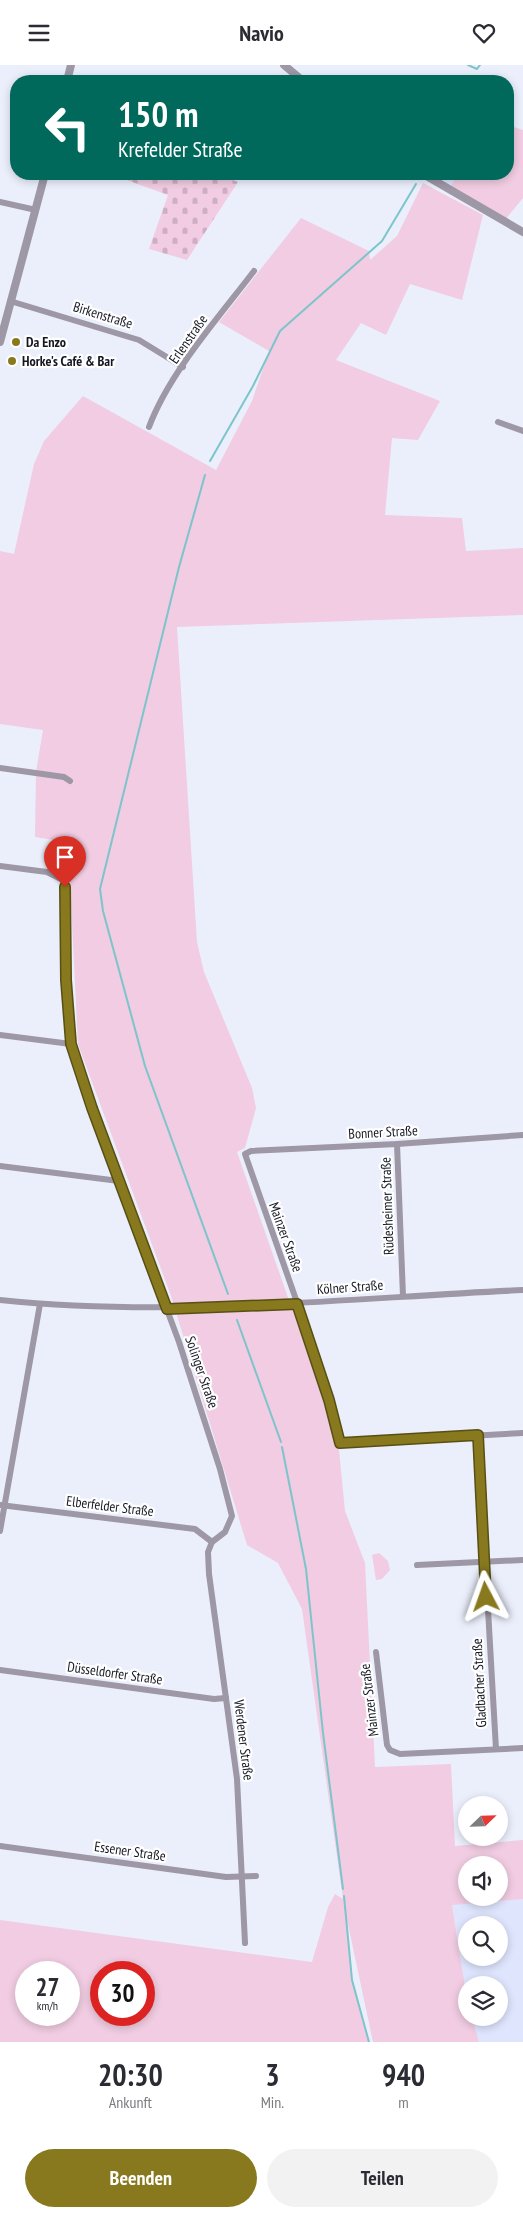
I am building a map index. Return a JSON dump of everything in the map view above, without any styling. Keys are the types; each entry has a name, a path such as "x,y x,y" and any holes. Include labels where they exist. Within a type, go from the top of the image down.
{"street":[{"path":"284,65 296,75"},
{"path":"0,342 44,180"},
{"path":"433,180 523,232"},
{"path":"0,202 36,210"},
{"name":"Erlenstraße","path":"148,427 155,411 183,367 254,271"},
{"name":"Birkenstraße","path":"10,301 139,340 183,367"},
{"path":"498,422 523,431"},
{"path":"0,768 64,777 70,781"},
{"name":"Solinger Straße","path":"0,866 56,875 63,881 65,887 66,980 71,1044 202,1410 232,1517 226,1532 212,1542"},
{"path":"0,1035 71,1044"},
{"name":"Bonner Straße","path":"245,1154 251,1151 397,1145 523,1135"},
{"name":"Rüdesheimer Straße","path":"397,1145 403,1296"},
{"name":"Mainzer Straße","path":"245,1154 247,1165 329,1400 340,1443 478,1435"},
{"path":"0,1166 120,1181"},
{"name":"Kölner Straße","path":"0,1300 40,1304 167,1309 297,1304 523,1290"},
{"path":"0,1531 2,1505 40,1304"},
{"path":"478,1435 523,1433"},
{"name":"Gladbacher Straße","path":"478,1435 496,1749"},
{"name":"Elberfelder Straße","path":"2,1505 195,1529 212,1542"},
{"name":"Werdener Straße","path":"212,1542 208,1553 209,1575 237,1779 246,1943"},
{"path":"417,1565 523,1560"},
{"name":"Mainzer Straße","path":"376,1652 387,1745 390,1750 400,1754 496,1749"},
{"name":"Düsseldorfer Straße","path":"0,1670 214,1699 226,1698"},
{"path":"496,1749 523,1747"},
{"name":"Essener Straße","path":"0,1846 226,1877 256,1876"}],"shaded area":[{"path":"437,180 454,180 450,188"},
{"path":"523,1899 523,2042 479,2042 474,2026 508,2026 508,1976 463,1976 462,1966 508,1966 508,1916 458,1916 458,1942 452,1904 458,1904 458,1906 508,1906 508,1900"}],"green space":[{"path":"514,127 523,130 523,198 505,220 450,188 454,180 514,180"},
{"path":"127,180 232,180 238,182 187,260 149,249 168,195"},
{"path":"423,183 483,215 462,300 410,284 386,335 361,323 336,360 440,401 418,440 392,438 385,515 462,518 466,551 523,548 523,615 177,627 197,942 204,972 252,1088 256,1108 245,1148 237,1152 338,1440 345,1511 365,1563 375,1767 451,1764 455,1846 508,1846 508,1841 523,1840 523,1899 508,1900 508,1856 458,1856 458,1904 452,1905 458,1943 458,1966 462,1966 463,1976 458,1976 458,2026 474,2026 479,2042 373,2042 346,1915 352,1980 369,2042 0,2042 0,1920 312,1962 328,1907 335,1894 343,1899 302,1609 278,1563 247,1545 171,1296 78,1044 68,842 35,837 36,772 43,730 0,724 0,551 14,554 34,464 44,441 83,396 216,470 252,401 269,351 219,322 301,218 369,251 370,260 397,236"},
{"path":"379,1553 388,1561 390,1570 382,1579 376,1580 372,1555"}],"waterway":[{"path":"468,65 477,69 480,65"},
{"path":"210,461 253,386 280,331 382,241 416,184"},
{"path":"205,475 179,567 100,889 103,911 145,1066 228,1294"},
{"path":"237,1320 281,1442"},
{"path":"282,1447 306,1569 323,1733 343,1889"},
{"path":"344,1896 352,1980 369,2042"}],"place":[{"name":"Da Enzo","path":"16,342"},
{"name":"Horke's Café & Bar","path":"12,361"}],"route":[{"path":"65,887 64,933 71,1044 92,1108 167,1309 297,1304 313,1348 340,1443 478,1435 486,1597"}]}
